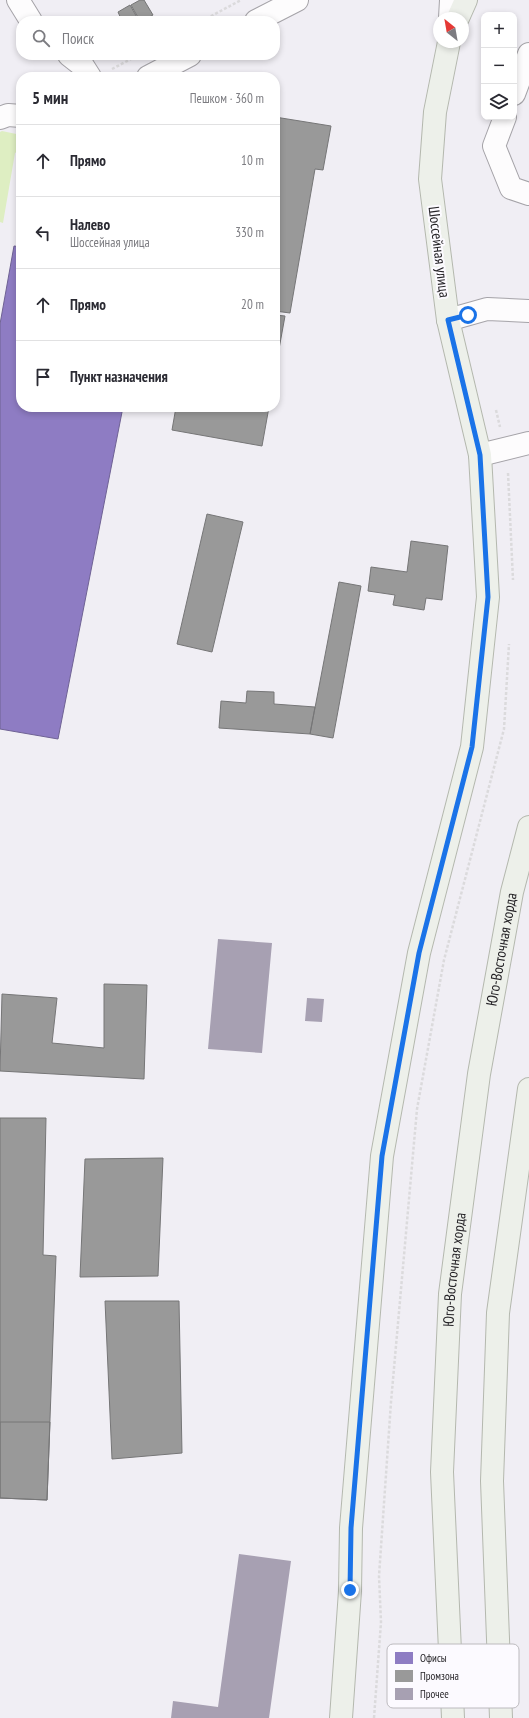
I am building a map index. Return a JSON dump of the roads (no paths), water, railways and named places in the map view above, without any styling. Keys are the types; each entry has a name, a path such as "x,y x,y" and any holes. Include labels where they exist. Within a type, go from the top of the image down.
{"main road":[{"path":"461,12 466,0"},
{"name":"Шоссейная улица","path":"341,1718 350,1590 351,1528 382,1156 419,953 472,747 488,597 480,455 448,320 430,180 435,112 448,48"},
{"name":"Юго-Восточная хорда","path":"450,1644 442,1472 450,1294 479,1074 512,892 529,827"},
{"path":"498,1644 492,1481 498,1313 529,1089"},
{"name":"Юго-Восточная хорда","path":"453,1708 453,1718"},
{"path":"501,1708 501,1718"}],"street":[{"path":"18,0 27,16"},
{"path":"266,16 297,0"},
{"path":"450,12 451,0"},
{"path":"517,86 529,54"},
{"path":"76,60 84,66 87,72"},
{"path":"158,72 180,60"},
{"path":"0,118 8,115 16,116"},
{"path":"504,120 494,146 511,188 529,194"},
{"path":"448,320 487,309 529,311"},
{"path":"480,455 529,442"}]}
